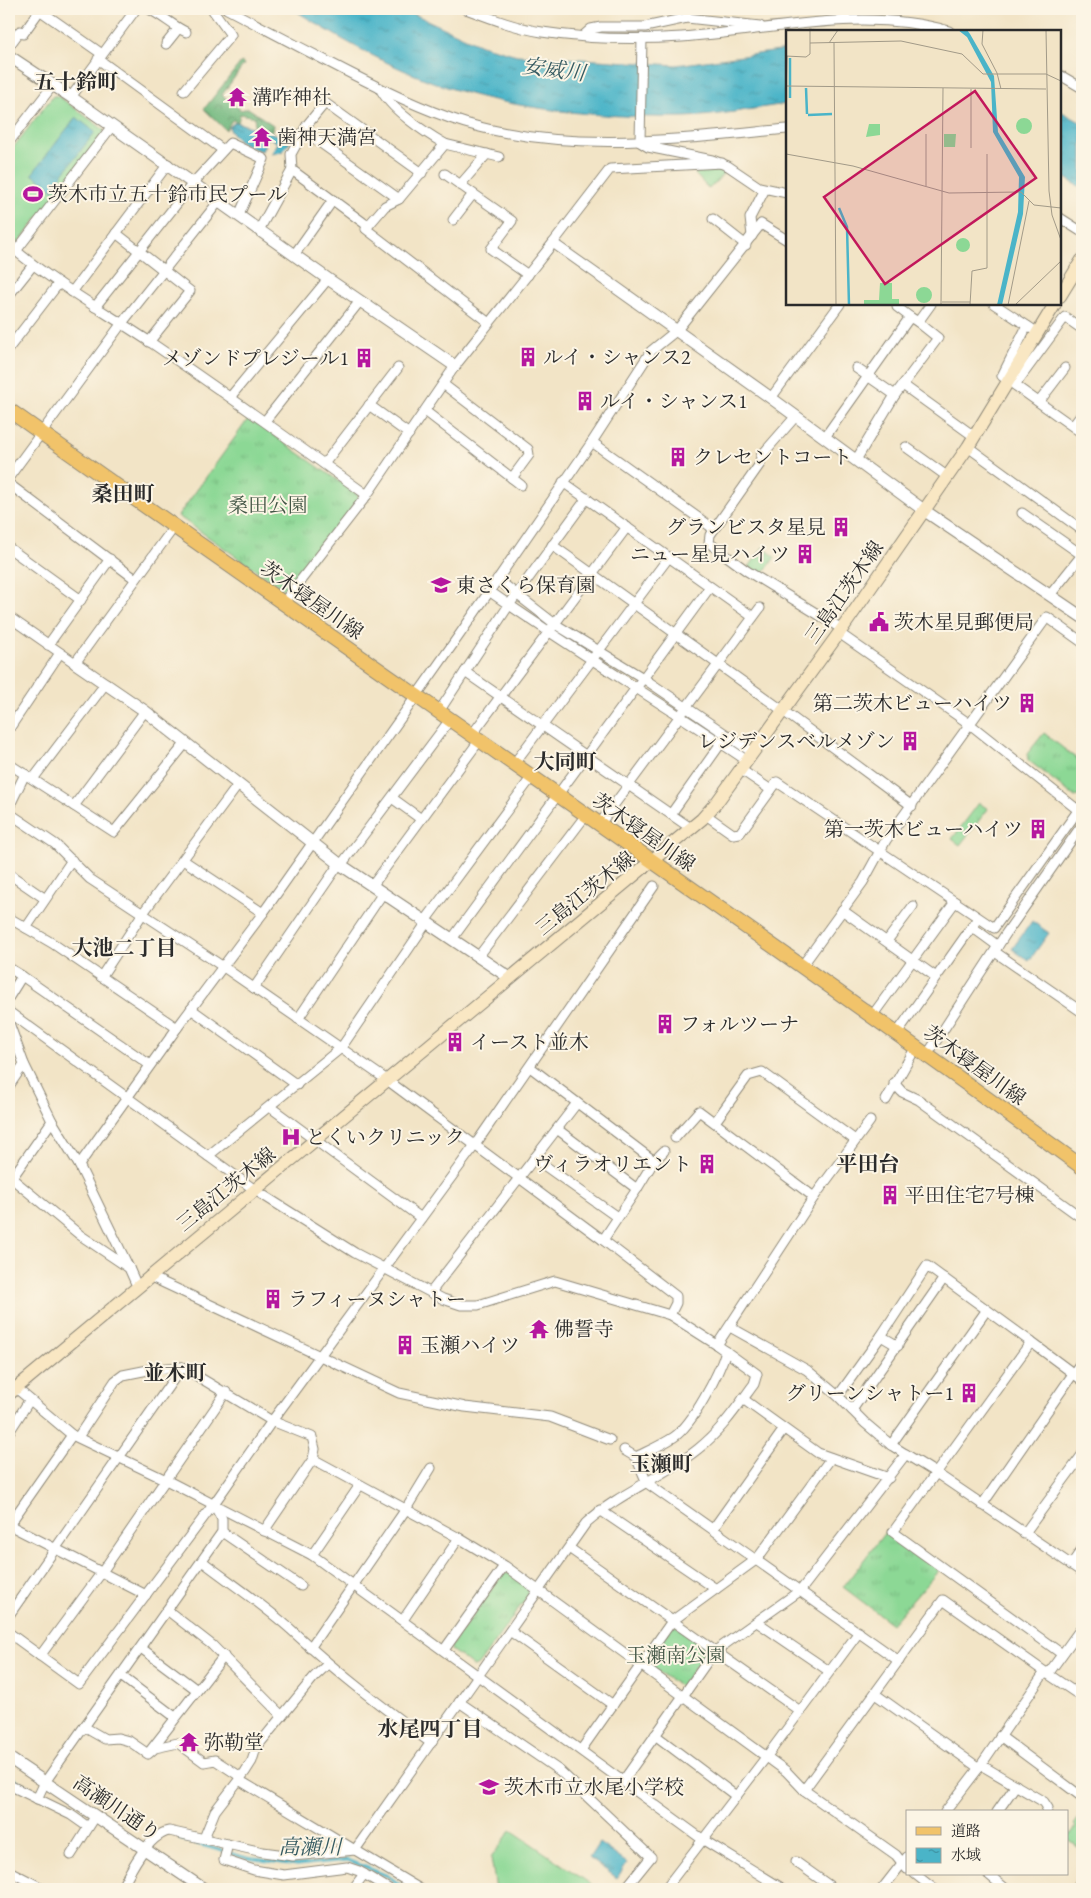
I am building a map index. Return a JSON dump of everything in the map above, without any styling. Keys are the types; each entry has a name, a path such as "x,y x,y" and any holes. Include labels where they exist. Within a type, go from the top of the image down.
{"main road":[{"path":"1061,294 1082,260"},
{"name":"三島江茨木線","path":"12,1391 692,829 706,815 925,511 1012,383 1054,305"},
{"name":"茨木寝屋川線","path":"9,410 443,717 897,1033 1082,1167"}],"street":[{"path":"71,97 134,9"},
{"path":"149,9 167,18 182,31 166,44"},
{"path":"184,91 231,34 212,9"},
{"path":"226,9 380,88 455,120 505,133 548,139 640,140 786,129"},
{"path":"466,9 541,32 642,41 815,22 912,22 945,30"},
{"path":"9,46 20,31 23,34 39,10 223,150"},
{"path":"583,36 591,29 600,27 644,27 689,13 754,24 765,28"},
{"path":"642,41 640,140 648,148 722,163 765,189 786,192"},
{"path":"9,56 194,182 328,279 455,366"},
{"path":"1061,75 1082,88"},
{"path":"9,142 53,85"},
{"path":"380,88 385,98 429,134 445,144 499,157"},
{"path":"259,230 292,170 291,154 304,131 325,103 422,173"},
{"path":"112,126 12,248 72,292 231,396 367,495"},
{"path":"304,131 399,199"},
{"path":"95,307 194,182 230,143 264,159 239,215"},
{"path":"445,144 399,199 385,206 366,229 489,323"},
{"path":"460,185 487,154"},
{"path":"283,603 367,495 455,366 610,169 722,163"},
{"path":"72,292 168,164"},
{"path":"292,170 368,226"},
{"path":"445,174 512,221 491,248 528,275"},
{"path":"752,236 750,218 765,189"},
{"path":"453,220 473,194"},
{"path":"294,255 333,200"},
{"path":"9,477 122,324 219,201"},
{"path":"713,219 746,244"},
{"path":"1061,219 1082,232"},
{"path":"79,1164 222,966 263,913 592,442 651,351 676,330 761,224 786,239"},
{"path":"116,233 190,291 149,342"},
{"path":"553,243 796,416 925,511 1082,617"},
{"path":"9,296 33,265"},
{"path":"231,396 328,279"},
{"path":"9,348 59,282"},
{"path":"266,422 360,301"},
{"path":"771,398 839,305"},
{"path":"825,438 869,377 914,320 930,305"},
{"path":"996,305 1030,328 1002,376 1082,433"},
{"path":"856,460 895,395 938,338 897,307"},
{"path":"1012,383 1045,338 1065,317 1082,329"},
{"path":"324,464 398,368"},
{"path":"856,368 895,395"},
{"path":"1039,402 1065,368"},
{"path":"443,384 528,449 529,455 512,478"},
{"path":"903,385 1082,530"},
{"path":"369,405 409,434"},
{"path":"425,411 521,485"},
{"path":"1073,426 1082,414"},
{"path":"706,815 733,834 740,833 777,782 994,928 1080,807 971,725 840,631 747,571 709,543 710,535 714,528 760,464 761,456 796,416"},
{"path":"592,442 714,528"},
{"path":"906,447 948,477"},
{"path":"563,482 753,617"},
{"path":"9,484 134,578"},
{"path":"254,988 340,864 392,798 443,717 465,672 509,605 587,498"},
{"path":"1022,513 1082,555 1050,595"},
{"path":"75,662 134,578 174,527"},
{"path":"372,886 421,819 501,697 627,527"},
{"path":"552,546 593,573 912,806"},
{"path":"9,548 81,600"},
{"path":"513,765 669,557"},
{"path":"48,644 110,559"},
{"path":"497,579 555,624 643,678 727,735 771,790"},
{"path":"452,939 710,587"},
{"path":"489,590 548,632 681,715 746,760"},
{"path":"599,825 760,608"},
{"path":"9,617 145,711 340,864 510,978"},
{"path":"802,966 863,882 879,852 1048,617 1082,642"},
{"path":"9,729 60,653"},
{"path":"465,672 692,829"},
{"path":"9,807 29,776 106,683"},
{"path":"74,806 145,711"},
{"path":"671,814 727,735"},
{"path":"9,764 114,832 185,744"},
{"path":"208,1156 340,1048 426,921 531,778"},
{"path":"101,977 143,914 238,785"},
{"path":"392,798 421,819"},
{"path":"9,813 55,844 90,879 222,966 387,1080 603,1240 676,1296 676,1303 670,1315"},
{"path":"478,956 586,815"},
{"path":"886,1100 894,1083 922,1051 973,982 1082,825"},
{"path":"26,928 44,898 72,860"},
{"path":"183,860 263,913"},
{"path":"9,874 44,898"},
{"path":"9,1633 80,1684 214,1505 272,1420 322,1356 384,1266 475,1145 654,886"},
{"path":"298,1019 383,893"},
{"path":"872,1016 954,902"},
{"path":"887,941 913,906"},
{"path":"842,910 936,977"},
{"path":"9,918 177,1028"},
{"path":"897,1033 978,918"},
{"path":"972,927 997,949 1082,1012"},
{"path":"9,968 150,1065"},
{"path":"9,998 22,976"},
{"path":"191,1009 297,1085"},
{"path":"9,1012 255,1190 355,1253 384,1266 431,1292 461,1305 478,1305 555,1281 670,1315 726,1351 757,1374 754,1384 708,1441 647,1482 600,1510 586,1524 355,1850 293,1856 263,1852 169,1831 160,1832 153,1838 120,1889"},
{"path":"9,1024 24,1064 52,1121 79,1164 137,1286"},
{"path":"9,1086 24,1064"},
{"path":"530,1067 654,1161"},
{"path":"715,1122 748,1076 762,1072 855,1140"},
{"path":"894,1083 902,1092 925,1105 1082,1218"},
{"path":"431,1292 577,1102"},
{"path":"270,1107 420,1218"},
{"path":"675,1138 699,1111 814,1197"},
{"path":"52,1121 10,1177 80,1234 129,1268"},
{"path":"717,1345 814,1197 870,1121"},
{"path":"557,1129 637,1189"},
{"path":"603,1240 654,1161 664,1151"},
{"path":"534,1158 617,1216"},
{"path":"838,1396 881,1336 927,1266 1082,1380"},
{"path":"149,1276 399,1393 465,1407 550,1417 610,1440"},
{"path":"852,1410 944,1278"},
{"path":"891,1445 986,1311"},
{"path":"730,1327 808,1370 891,1445 936,1473 1082,1572"},
{"path":"881,1336 898,1346"},
{"path":"1031,1342 893,1532 1062,1654"},
{"path":"636,1457 674,1436 683,1428 720,1372 726,1351"},
{"path":"982,1505 1082,1361"},
{"path":"9,1615 182,1367"},
{"path":"146,1595 9,1525 114,1381 123,1375 153,1368 182,1367 272,1420 312,1437 315,1450 313,1459 264,1531"},
{"path":"12,1391 29,1401 75,1436 166,1480 312,1555 702,1839 780,1887 779,1889"},
{"path":"40,1656 102,1572 226,1392"},
{"path":"742,1399 818,1453 889,1478"},
{"path":"9,1432 29,1401"},
{"path":"713,1528 784,1429"},
{"path":"624,1450 636,1457 647,1482 899,1661"},
{"path":"623,1781 714,1652 801,1590 906,1454"},
{"path":"1024,1534 1082,1455"},
{"path":"581,1750 672,1621 756,1559 831,1458"},
{"path":"313,1459 459,1538 504,1566 767,1756 786,1771 804,1790 905,1863 882,1889"},
{"path":"310,1648 406,1509 431,1468"},
{"path":"312,1555 360,1485"},
{"path":"37,1799 44,1785 84,1727 222,1532 222,1519 214,1505"},
{"path":"600,1510 716,1589"},
{"path":"222,1532 301,1586"},
{"path":"403,1620 459,1538"},
{"path":"569,1548 800,1711"},
{"path":"1071,1564 1082,1549"},
{"path":"202,1561 298,1635 328,1664 431,1743"},
{"path":"444,1650 504,1566"},
{"path":"804,1790 944,1600 1082,1696"},
{"path":"167,1610 224,1656 282,1716"},
{"path":"757,1622 830,1671"},
{"path":"947,1810 980,1767 1000,1736 1047,1673 1062,1654 1079,1638 1082,1627"},
{"path":"510,1631 613,1705"},
{"path":"665,1889 859,1632"},
{"path":"141,1648 197,1690"},
{"path":"148,1754 224,1656"},
{"path":"204,1838 215,1811 252,1760 256,1748 314,1677 328,1664"},
{"path":"121,1676 175,1717"},
{"path":"875,1694 980,1767 1044,1802 1048,1808 1047,1810"},
{"path":"459,1702 560,1771 650,1857 625,1889"},
{"path":"84,1727 106,1739 118,1738 129,1741 148,1754"},
{"path":"655,1736 736,1796"},
{"path":"1000,1736 1082,1796"},
{"path":"148,1754 155,1748 178,1743 204,1762 215,1760 240,1778 420,1889"},
{"name":"高瀬川通り","path":"9,1758 44,1785 204,1889"},
{"path":"998,1810 1016,1785"},
{"path":"9,1797 12,1786 71,1815 88,1827"},
{"path":"71,1855 95,1817"},
{"path":"228,1844 224,1860 254,1870 284,1875 347,1867 364,1874 389,1889"},
{"path":"796,1862 834,1889"},
{"path":"9,1871 30,1887 44,1889"},
{"path":"353,1889 364,1874"},
{"path":"918,1876 934,1889"},
{"path":"1000,1878 1006,1889"},
{"path":"1076,1889 1082,1879"}],"green space":[{"path":"241,62 244,64 222,95 241,110 248,108 273,125 272,131 254,126 255,117 240,114 238,122 232,120 226,130 204,109"},
{"name":"茨木市立五十鈴市民プール","path":"53,96 58,96 103,129 104,133 20,241 15,242 9,235 9,153"},
{"path":"697,170 726,171 709,189 695,174"},
{"name":"桑田公園","path":"249,418 357,494 359,498 289,593 178,516"},
{"path":"763,547 775,557 762,575 749,567"},
{"path":"1044,733 1082,763 1081,795 1075,797 1028,760 1027,754"},
{"path":"979,803 988,809 960,845 952,839"},
{"path":"886,1531 939,1570 892,1624 843,1587"},
{"path":"508,1573 529,1588 530,1593 478,1665 474,1667 451,1650 451,1646 503,1574"},
{"name":"玉瀬南公園","path":"672,1623 708,1648 681,1687 645,1663"},
{"path":"1082,1813 1082,1843 1079,1848 1068,1840 1076,1827 1074,1825"},
{"path":"511,1830 598,1889 496,1889 491,1858"}],"water":[{"name":"安威川","path":"293,9 403,9 481,45 517,55 676,65 786,50 786,104 711,115 660,117 585,114 510,103 485,98 434,83 361,50"},
{"path":"1061,112 1082,123 1082,188 1061,176"},
{"path":"76,117 95,132 55,184 56,186 53,190 32,174"},
{"path":"235,122 278,135 290,142 282,152 271,154 278,143 268,137 262,151 257,150 247,146 234,136 229,127"},
{"path":"1032,921 1049,933 1029,961 1012,949"},
{"path":"599,1843 627,1863 617,1878 589,1858"}],"waterway":[{"name":"高瀬川","path":"9,1775 26,1787"},
{"name":"高瀬川","path":"180,1839 247,1858 297,1865 348,1860 388,1876 406,1889"}],"place":[{"name":"溝咋神社","path":"237,97"},
{"name":"歯神天満宮","path":"262,137"},
{"name":"茨木市立五十鈴市民プール","path":"33,194"},
{"name":"ルイ・シャンス2","path":"528,357"},
{"name":"メゾンドプレジール1","path":"364,358"},
{"name":"ルイ・シャンス1","path":"585,401"},
{"name":"クレセントコート","path":"678,457"},
{"name":"グランビスタ星見","path":"841,527"},
{"name":"ニュー星見ハイツ","path":"805,554"},
{"name":"東さくら保育園","path":"441,585"},
{"name":"茨木星見郵便局","path":"879,622"},
{"name":"第二茨木ビューハイツ","path":"1027,703"},
{"name":"レジデンスベルメゾン","path":"910,741"},
{"name":"第一茨木ビューハイツ","path":"1038,829"},
{"name":"フォルツーナ","path":"665,1024"},
{"name":"イースト並木","path":"455,1042"},
{"name":"とくいクリニック","path":"291,1137"},
{"name":"ヴィラオリエント","path":"707,1164"},
{"name":"平田住宅7号棟","path":"890,1195"},
{"name":"ラフィーヌシャトー","path":"273,1299"},
{"name":"佛誓寺","path":"539,1329"},
{"name":"玉瀬ハイツ","path":"405,1345"},
{"name":"グリーンシャトー1","path":"969,1393"},
{"name":"弥勒堂","path":"189,1742"},
{"name":"茨木市立水尾小学校","path":"489,1787"}],"district":[{"name":"五十鈴町","path":"76,81"},
{"name":"桑田町","path":"123,493"},
{"name":"大同町","path":"565,761"},
{"name":"大池二丁目","path":"124,947"},
{"name":"平田台","path":"868,1163"},
{"name":"並木町","path":"175,1372"},
{"name":"玉瀬町","path":"661,1463"},
{"name":"水尾四丁目","path":"430,1728"}]}
